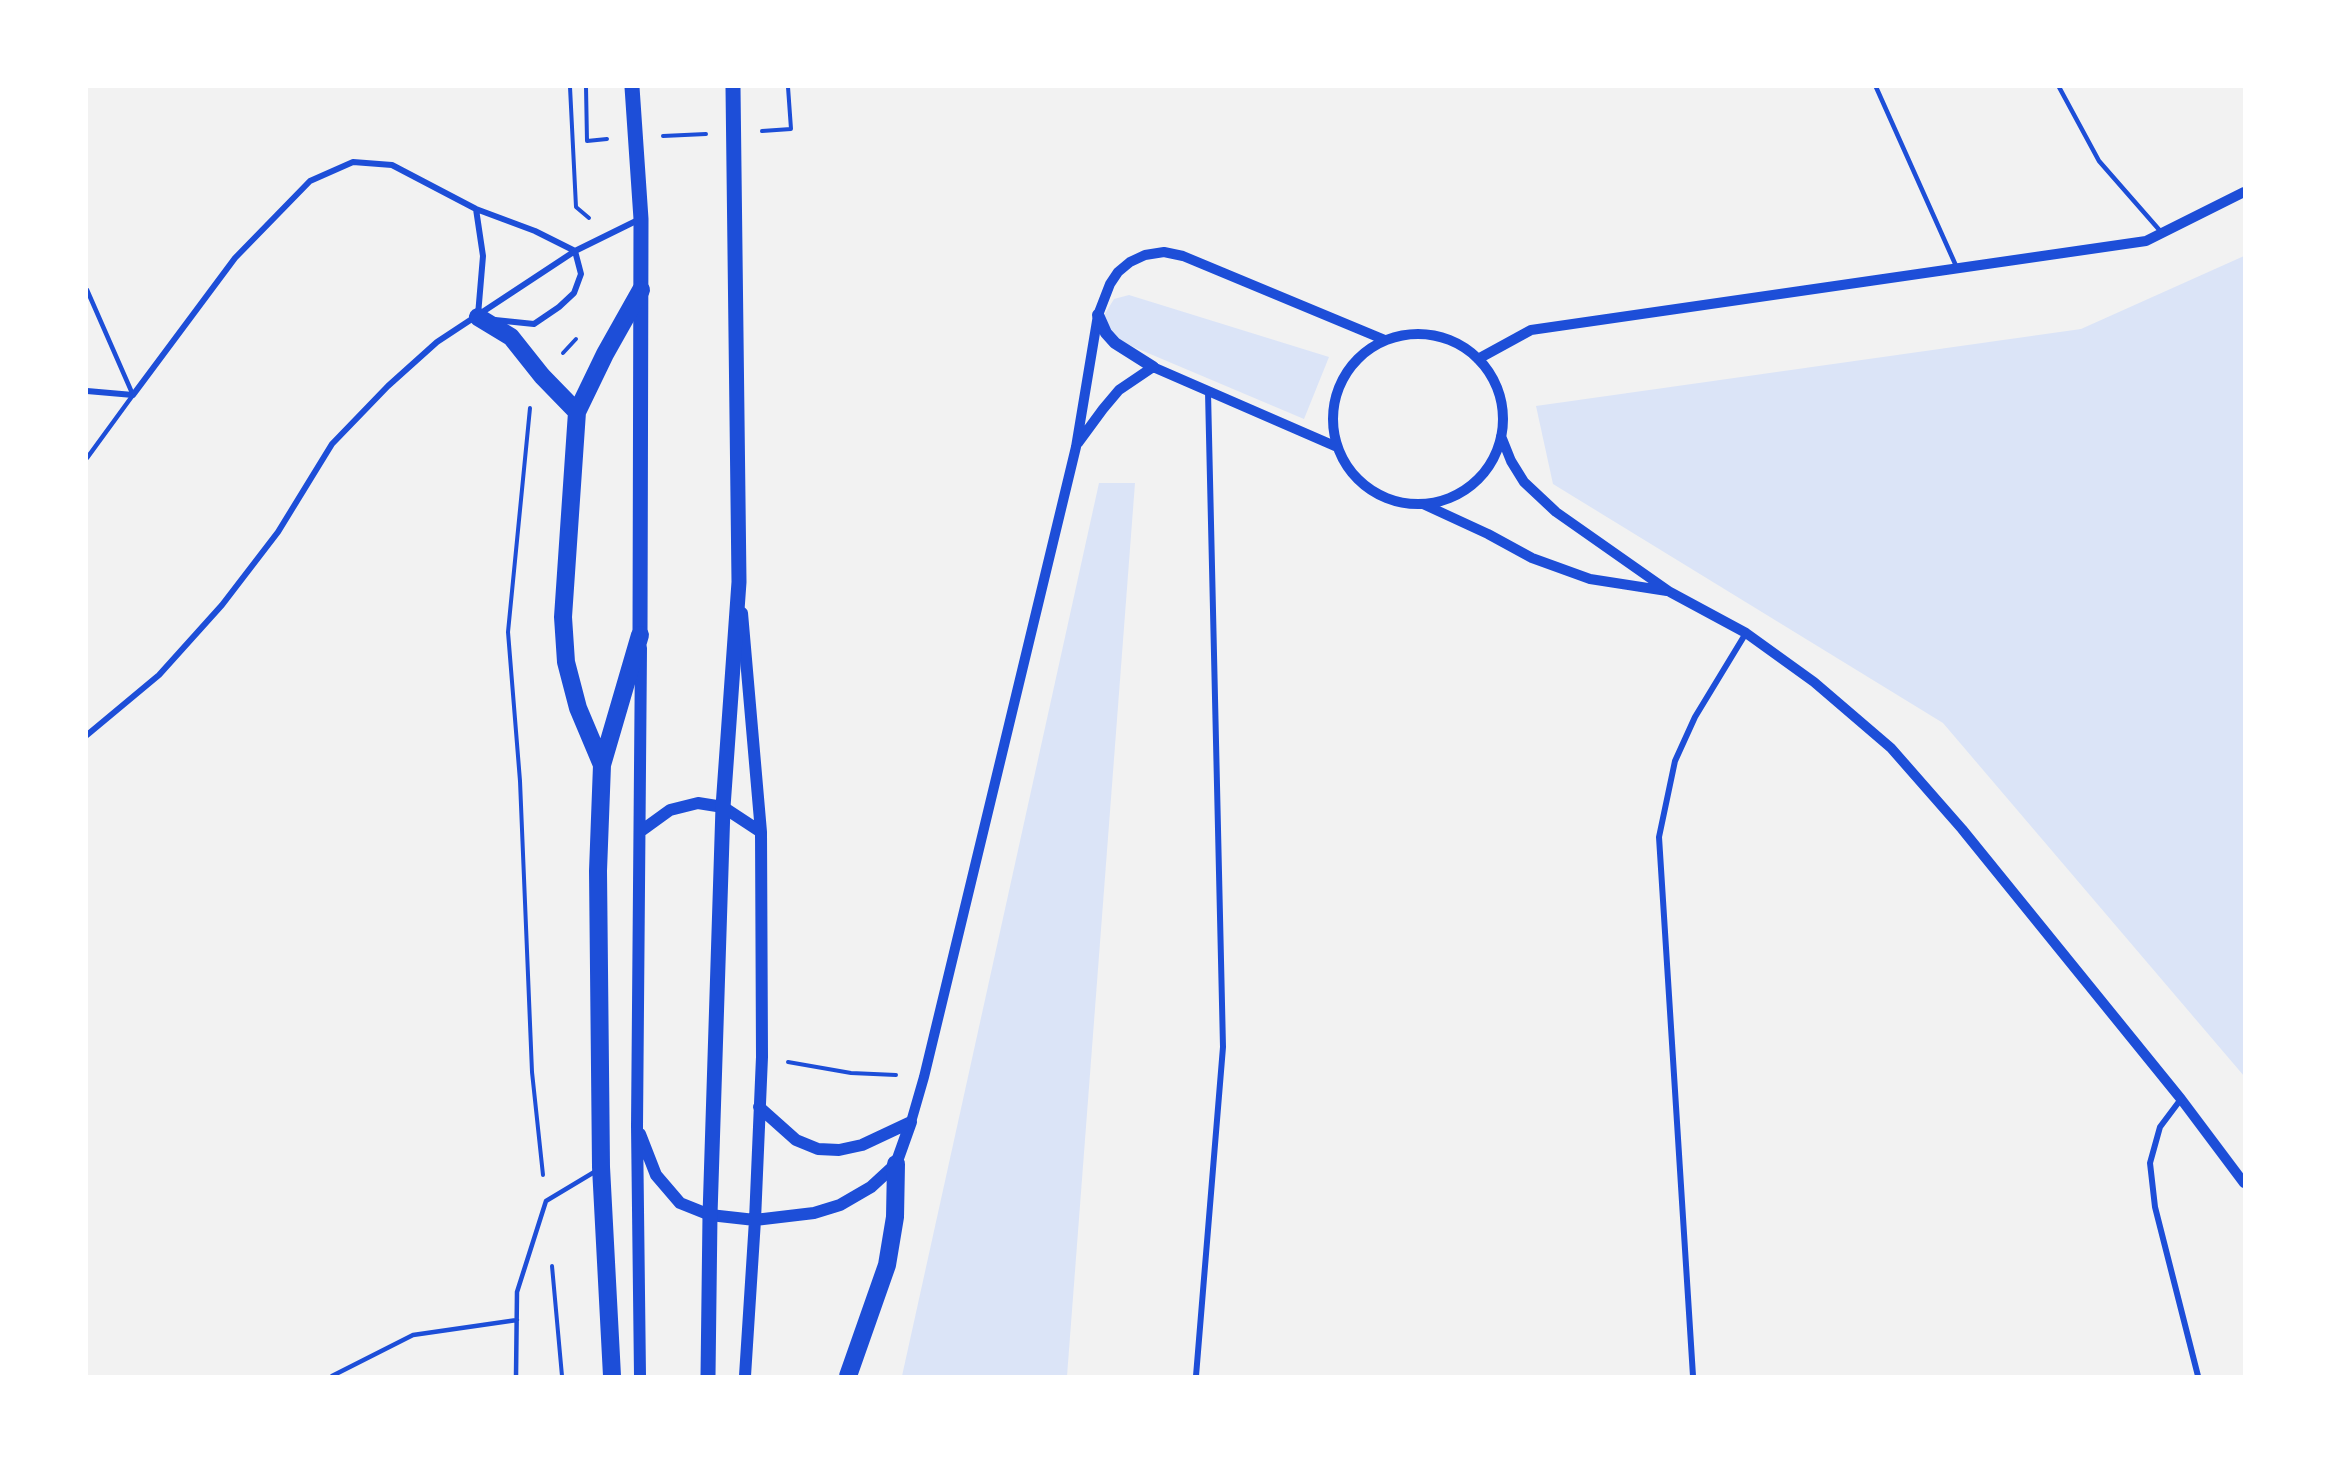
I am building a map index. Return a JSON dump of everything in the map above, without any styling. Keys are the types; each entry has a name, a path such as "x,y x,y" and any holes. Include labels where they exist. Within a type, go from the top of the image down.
{"highway":[{"path":"602,765 578,708 565,651 563,617 577,412 641,290"},
{"path":"478,317 511,337 542,376 577,412"},
{"path":"612,1376 601,1167 598,871 602,765 640,635"},
{"path":"848,1376 887,1265 895,1217 896,1164"}],"main road":[{"path":"632,87 641,219 637,1126 640,1376"},
{"path":"733,87 739,582 761,832 762,1057 745,1376"},
{"path":"1098,315 1106,333 1115,343 1153,367"},
{"path":"708,1376 710,1215 723,807 739,582"},
{"path":"640,831 670,810 698,802 723,807 761,832"},
{"path":"759,1107 796,1140 818,1149 838,1149 862,1144 911,1122"},
{"path":"637,1126 656,1175 680,1203 710,1215 755,1220 814,1213 840,1205 871,1187 896,1164 911,1122"}],"street":[{"path":"87,391 133,395 234,258 310,181 353,162 392,165 476,208 535,231 575,251 581,274 574,292 559,307 534,324 478,317"},
{"path":"1478,359 1531,330 2146,241 2244,192"},
{"path":"476,208 483,256 478,317"},
{"path":"87,735 159,675 222,605 278,532 332,444 388,386 437,342 575,251 641,219"},
{"path":"911,1122 924,1077 1076,447 1098,315 1110,284 1118,272 1130,262 1145,255 1164,252 1184,256 1385,340"},
{"path":"1409,334 1434,336 1458,344 1478,359 1491,375 1499,394 1503,415 1501,436 1491,462 1474,483 1450,498 1423,504 1395,501 1370,490 1350,471 1337,447 1332,422 1336,397 1346,373 1363,354 1385,340 1409,334"},
{"path":"1076,447 1119,390 1153,367 1337,447"},
{"path":"1196,1376 1223,1047 1208,392"},
{"path":"1501,436 1511,461 1524,482 1556,512 1670,592 1746,633 1814,682 1891,748 1962,828 2181,1099 2244,1183"},
{"path":"1423,504 1488,534 1532,558 1590,579 1670,592"},
{"path":"1693,1376 1659,837 1675,761 1695,717 1746,633"},
{"path":"2181,1099 2160,1127 2150,1163 2155,1208 2198,1376"}],"lane":[{"path":"1876,87 1958,268"},
{"path":"2060,87 2099,161 2162,233"},
{"path":"87,290 133,395 87,458"},
{"path":"516,1376 517,1293 546,1201 601,1167"},
{"path":"332,1376 413,1335 517,1320"}],"path":[{"path":"570,87 576,207"},
{"path":"586,87 587,141 611,139"},
{"path":"755,131 791,129 788,87"},
{"path":"659,136 707,134"},
{"path":"542,376 530,410 508,632 520,781 532,1072 546,1201"},
{"path":"792,1062 851,1073 924,1077"},
{"path":"552,1259 562,1376"}],"shaded area":[{"path":"2244,256 2244,1076 1943,723 1553,484 1536,406 2081,329"},
{"path":"1129,295 1329,357 1304,419 1110,337 1103,317 1114,299"},
{"path":"1099,483 1135,483 1067,1376 902,1376"}]}
